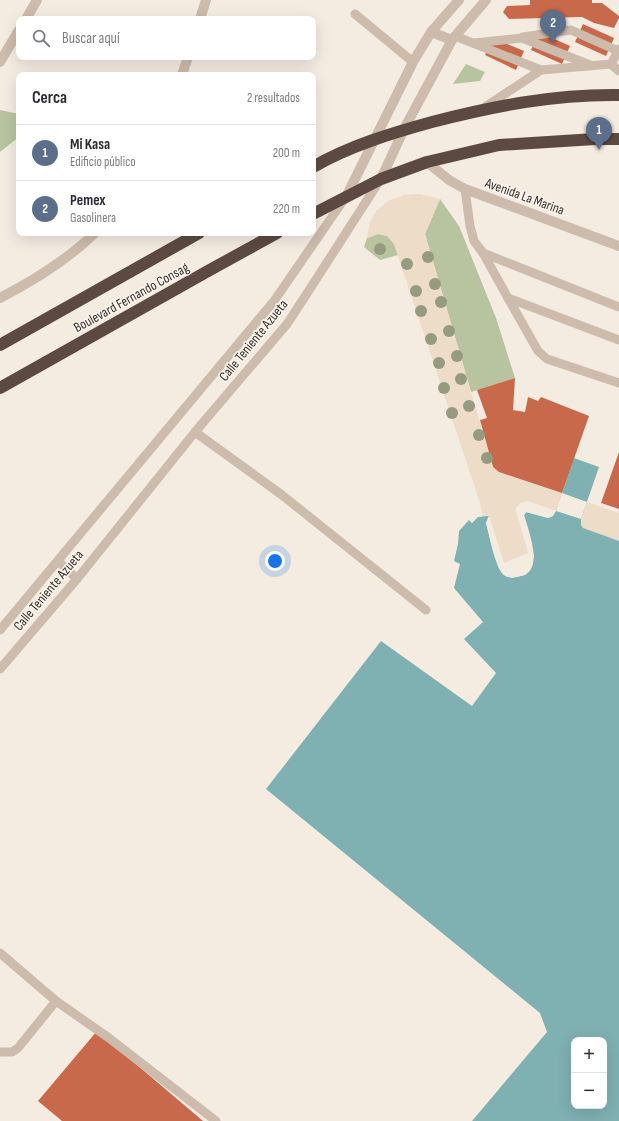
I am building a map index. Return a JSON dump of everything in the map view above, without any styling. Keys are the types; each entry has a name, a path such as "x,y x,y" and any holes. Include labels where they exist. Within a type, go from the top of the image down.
{"highway":[{"path":"316,166 376,138 404,129 481,109 542,99 598,94 619,95"},
{"path":"316,212 347,195 381,179 427,162 499,145 619,139"},
{"name":"Boulevard Fernando Consag","path":"0,345 194,236"},
{"name":"Boulevard Fernando Consag","path":"0,388 272,236"}],"street":[{"path":"28,16 37,0"},
{"path":"201,16 206,0"},
{"name":"Calle Teniente Azueta","path":"347,195 413,62 431,32 459,0"},
{"name":"Calle Teniente Azueta","path":"381,179 404,129 453,38 486,0"},
{"path":"431,32 453,38"},
{"path":"0,62 16,35"},
{"path":"183,72 187,60"},
{"name":"Avenida La Marina","path":"427,162 449,180 465,189 619,246"},
{"path":"0,298 56,264 92,236"}],"lane":[{"path":"355,14 413,62"},
{"path":"473,43 522,38 571,30 619,50 611,64"},
{"path":"453,38 473,43 541,70 611,64 619,70"},
{"path":"522,38 592,66"},
{"path":"481,109 541,70"},
{"name":"Calle Teniente Azueta","path":"0,669 77,579 194,432 287,324 381,179"},
{"path":"465,189 470,226 474,241 483,252 538,351 547,359 619,383"},
{"name":"Calle Teniente Azueta","path":"0,630 274,301 347,195"},
{"path":"483,252 619,306"},
{"path":"508,298 619,340"},
{"path":"194,432 282,494 426,610"},
{"path":"58,561 77,579"},
{"path":"0,952 56,1000 99,1031 216,1121"},
{"path":"0,1052 12,1052 18,1048 56,1000"}],"green space":[{"path":"466,64 485,72 480,81 453,84"},
{"path":"0,110 16,113 16,139 0,152"},
{"path":"440,199 459,226 496,318 515,378 471,392 425,234"},
{"path":"378,234 388,236 394,244 398,255 380,260 364,247 367,238"}],"shaded area":[{"path":"420,194 440,199 425,234 493,467 499,472 562,493 556,511 528,501 520,503 516,508 516,511 528,553 504,563 489,516 483,517 480,503 394,244 387,236 378,234 367,238 370,222 376,211 388,201 404,195"},
{"path":"587,502 619,513 619,541 583,528 581,525 581,519"}],"water":[{"path":"574,458 599,467 581,519 581,525 583,528 619,541 619,1121 472,1121 547,1032 540,1013 266,789 381,641 472,706 496,673 464,639 483,622 454,588 460,564 454,561 459,531 469,520 472,523 478,517 489,516 486,523 495,558 501,571 508,577 521,576 528,573 534,558 531,539 524,515 526,512 548,518 556,511"}],"pier":[{"path":"562,493 587,502 581,519 556,511"},
{"path":"526,510 548,516 554,510 556,511 553,516 549,518 526,512 524,515 534,556 532,564 529,571 525,575 512,578 504,575 499,568 486,523 489,516 490,519 488,523 501,567 505,573 512,576 524,573 528,569 532,556 522,514"}],"building":[{"path":"530,0 592,0 592,3 602,3 619,16 619,18 614,28 594,23 582,17 509,19 503,12 507,6 530,5"},
{"path":"583,24 614,38 606,56 575,42"},
{"path":"539,32 570,46 562,64 531,50"},
{"path":"493,38 524,51 516,70 485,55"},
{"path":"515,378 513,410 525,412 528,397 538,401 541,397 589,416 562,493 499,472 493,467 480,420 487,418 477,390"},
{"path":"619,452 619,509 601,503"},
{"path":"97,1031 203,1121 62,1121 38,1101"}],"place":[{"name":"Pemex","path":"553,43"},
{"name":"Mi Kasa","path":"599,150"}]}
